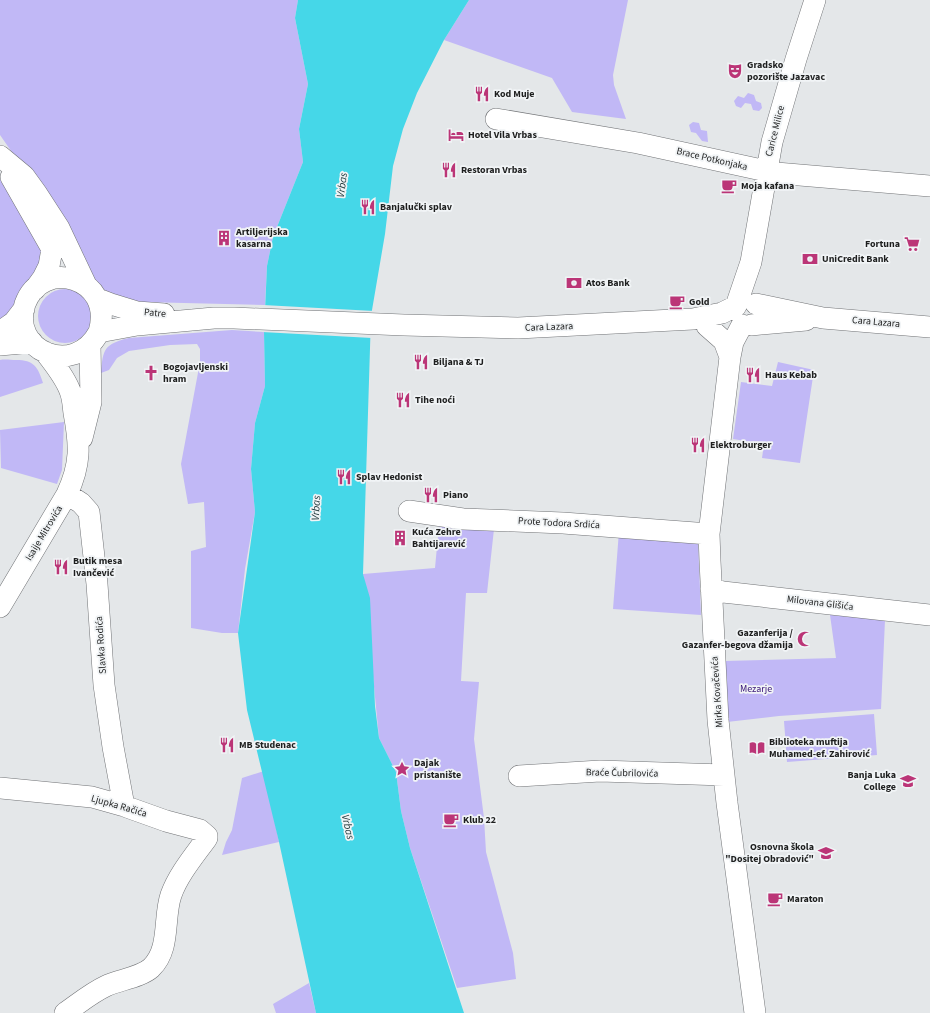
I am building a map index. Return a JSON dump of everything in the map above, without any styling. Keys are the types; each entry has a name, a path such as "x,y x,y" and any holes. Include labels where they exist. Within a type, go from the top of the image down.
{"street":[{"name":"Carice Milice","path":"746,314 750,265 766,170 782,105 815,0"},
{"name":"Brace Potkonjaka","path":"496,119 638,142 776,173 930,186"},
{"path":"0,156 24,176 59,228 102,313 102,323 95,338"},
{"path":"0,156 52,249 49,266 28,301 25,329 38,347"},
{"name":"Patre","path":"0,332 14,322 43,282 58,278 72,279 92,292 137,312 224,318"},
{"name":"Cara Lazara","path":"224,318 518,328 700,323 722,313 746,314 786,323 823,318 930,327"},
{"name":"Mirka Kovačevića","path":"746,314 733,342 730,358 709,534 718,720 727,803 755,1013"},
{"name":"Patre","path":"0,345 38,347 58,356 72,355 85,350 95,338 119,327 224,318"},
{"path":"700,323 724,341 730,358"},
{"name":"Isaije Mitrovića","path":"78,454 91,402 95,338"},
{"name":"Isaije Mitrovića","path":"0,607 67,494 77,466 78,436 70,392 58,369 38,347"},
{"name":"Slavka Rodića","path":"67,494 81,503 89,512 97,584 104,685 113,747 124,806"},
{"name":"Prote Todora Srdića","path":"409,511 463,519 563,522 709,534"},
{"name":"Milovana Glišića","path":"711,589 723,592 930,615"},
{"name":"Braće Čubrilovića","path":"520,776 600,771 724,775"},
{"name":"Ljupka Račića","path":"0,788 92,797 124,806 166,821 200,830 205,833 206,838 176,883 171,894 168,906 164,943 158,958 152,967 144,973 106,986 93,993 65,1013"}],"green space":[{"path":"0,0 298,0 295,18 308,84 299,129 303,162 273,237 267,266 265,305 127,302 121,301 110,295 95,280 0,135"},
{"path":"469,0 628,0 613,75 614,85 626,119 572,112 552,78 444,40"},
{"path":"748,93 754,95 756,101 761,103 762,108 759,111 753,110 751,104 745,103 741,108 736,106 734,101 738,96 744,98"},
{"path":"693,122 699,123 701,130 707,131 708,142 702,141 696,133 691,132 689,125"},
{"path":"0,179 41,248 43,258 13,310 0,322"},
{"path":"65,289 75,291 84,297 90,306 92,316 90,326 84,335 75,341 65,343 55,341 46,335 40,326 38,316 40,306 46,297 55,291"},
{"path":"232,330 264,332 265,386 255,423 251,469 255,512 245,569 238,633 222,633 191,628 191,551 206,547 204,502 188,504 181,464 200,362 200,349 197,344 170,345 129,351 117,358 109,370 101,373 106,349 110,345 121,340 129,338"},
{"path":"0,360 22,360 31,363 37,369 43,383 0,397"},
{"path":"778,362 814,370 800,463 762,458 764,444 733,439 741,382 772,386"},
{"path":"64,422 62,470 57,484 1,468 0,430"},
{"path":"439,525 494,529 487,593 466,593 461,681 479,682 474,739 484,818 486,852 513,953 516,979 457,988 410,848 401,811 396,772 379,738 363,574 435,568"},
{"path":"619,531 698,539 701,615 613,609"},
{"name":"Mezarje","path":"830,615 885,620 881,709 779,716 727,722 724,661 836,658"},
{"path":"874,714 877,755 787,762 784,721"},
{"path":"264,771 279,842 222,855 232,830 242,778"},
{"path":"309,983 316,1013 276,1013 273,1004"}],"water":[{"name":"Vrbas","path":"298,0 469,0 444,40 417,93 403,129 393,166 385,234 371,316 363,574 370,598 375,706 379,738 396,772 401,811 410,848 464,1013 316,1013 279,842 247,710 238,633 255,512 251,469 255,423 265,386 264,332 267,266 273,237 303,162 299,129 308,84 295,18"}],"pier":[{"path":"263,305 374,311 372,338 262,332"}],"place":[{"name":"Gradsko pozorište Jazavac","path":"735,71"},
{"name":"Kod Muje","path":"482,94"},
{"name":"Hotel Vila Vrbas","path":"456,135"},
{"name":"Restoran Vrbas","path":"449,170"},
{"name":"Moja kafana","path":"729,186"},
{"name":"Banjalučki splav","path":"368,207"},
{"name":"Artiljerijska kasarna","path":"224,238"},
{"name":"Fortuna","path":"912,244"},
{"name":"UniCredit Bank","path":"810,259"},
{"name":"Atos Bank","path":"574,283"},
{"name":"Gold","path":"677,302"},
{"name":"Biljana & TJ","path":"421,362"},
{"name":"Bogojavljenski hram","path":"151,373"},
{"name":"Haus Kebab","path":"753,375"},
{"name":"Tihe noći","path":"403,400"},
{"name":"Elektroburger","path":"698,445"},
{"name":"Splav Hedonist","path":"344,477"},
{"name":"Piano","path":"431,495"},
{"name":"Kuća Zehre Bahtijarević","path":"400,538"},
{"name":"Butik mesa Ivančević","path":"61,567"},
{"name":"Gazanferija / Gazanfer-begova džamija","path":"805,639"},
{"name":"MB Studenac","path":"227,745"},
{"name":"Biblioteka muftija Muhamed-ef. Zahirović","path":"757,748"},
{"name":"Dajak pristanište","path":"402,769"},
{"name":"Banja Luka College","path":"908,781"},
{"name":"Klub 22","path":"451,820"},
{"name":"Osnovna škola \"Dositej Obradović\"","path":"826,853"},
{"name":"Maraton","path":"775,899"}]}
